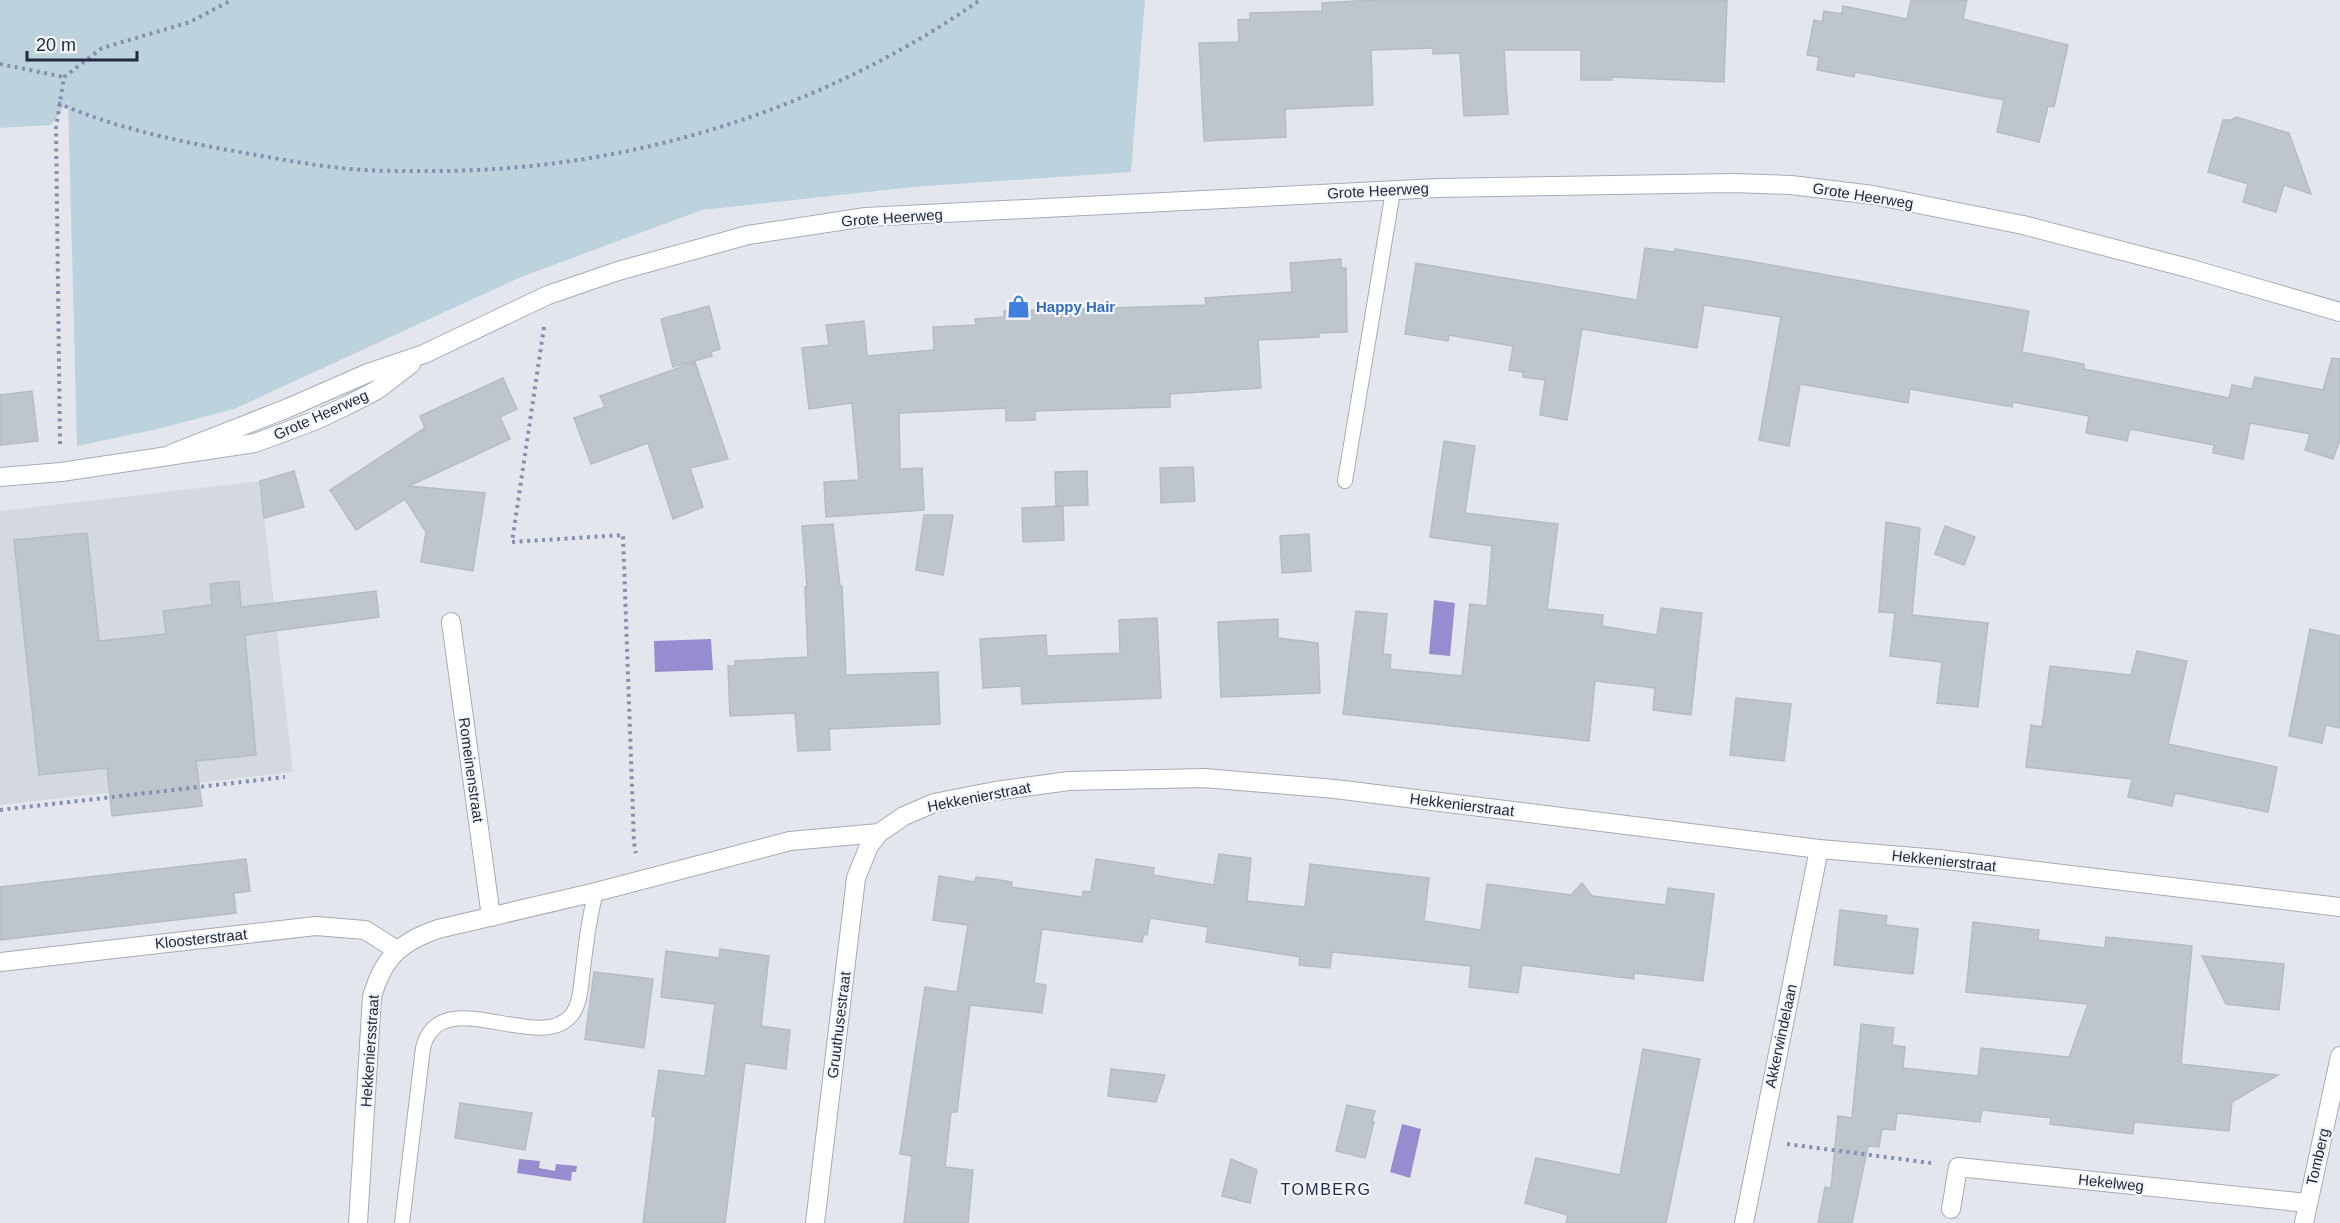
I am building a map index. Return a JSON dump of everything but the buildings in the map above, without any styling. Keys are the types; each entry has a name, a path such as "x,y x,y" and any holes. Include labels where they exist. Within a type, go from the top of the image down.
{"street":[{"name":"Grote Heerweg","path":"0,477 61,472 171,454 288,408 368,373 424,354 548,295 618,271 748,235 866,217 1393,191 1733,183 1791,185 1873,195 2023,225 2188,268 2340,312"},
{"name":"Romeinenstraat","path":"451,622 491,917"},
{"name":"Hekkenierstraat","path":"596,892 790,841 879,833 904,816 926,806 995,791 1069,781 1204,778 1335,789 1819,849 1938,859 2340,907"},
{"name":"Gruuthusestraat","path":"815,1223 856,878 869,846 879,833"},
{"name":"Akkerwindelaan","path":"1743,1223 1819,849"},
{"name":"Hekkeniersstraat","path":"358,1223 372,997 377,977 387,961 416,937 596,892"},
{"name":"Kloosterstraat","path":"0,962 316,926 365,930 398,950"},
{"name":"Tomberg","path":"2304,1223 2340,1056"},
{"name":"Hekelweg","path":"1958,1167 2307,1203"},
{"path":"1951,1209 1958,1167"}],"lane":[{"path":"1345,481 1393,191"},
{"path":"402,1223 423,1048 428,1035 436,1025 454,1018 548,1027 568,1019 577,1004 591,910 596,892"}],"path":[{"path":"61,472 56,128 58,103 64,77 102,48 190,22 232,0"},
{"path":"58,103 87,116 125,128 302,163 352,169 436,171 546,165 595,158 676,139 742,120 791,102 896,52 980,0"},
{"path":"0,64 64,77"},
{"path":"548,295 512,542 623,535 634,843 642,880"},
{"path":"0,810 285,777"},
{"path":"1760,1139 1958,1167"}],"shaded area":[{"path":"0,0 1145,0 1131,172 913,187 702,210 521,277 234,409 158,429 77,446 68,101 51,125 0,128"},
{"path":"260,481 293,772 0,805 0,511"},
{"path":"1434,600 1455,603 1450,656 1429,654"},
{"path":"711,639 713,670 655,672 654,641"},
{"path":"1402,1124 1421,1129 1410,1178 1390,1172"},
{"path":"519,1159 540,1161 539,1168 555,1171 556,1164 577,1166 576,1172 572,1172 571,1181 517,1173"}],"place":[{"name":"Happy Hair","path":"1018,307"}],"district":[{"name":"TOMBERG","path":"1326,1189"}]}
